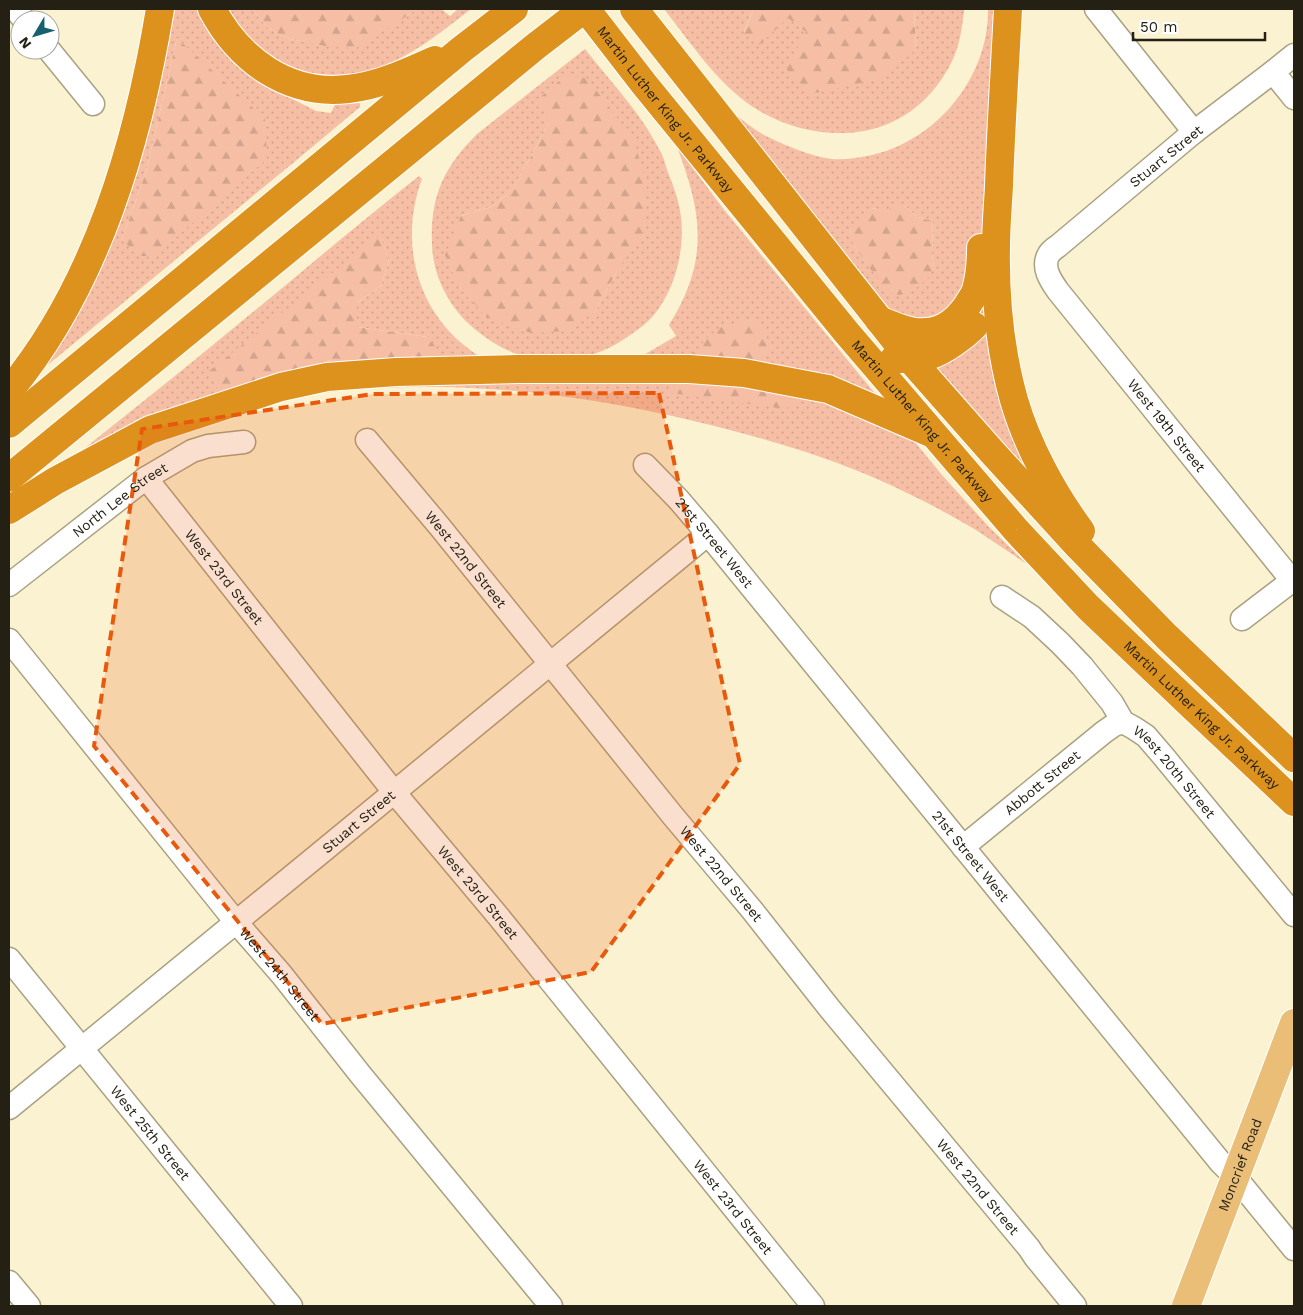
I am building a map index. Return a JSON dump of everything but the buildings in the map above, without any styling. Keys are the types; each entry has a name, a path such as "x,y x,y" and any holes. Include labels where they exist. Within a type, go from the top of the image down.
{"highway":[{"path":"9,390 52,331 87,263 102,228 127,155 142,99 160,9"},
{"path":"212,9 220,25 251,59 268,72 308,88 328,90 365,86 410,71 462,49"},
{"path":"9,478 536,46 585,9"},
{"name":"Martin Luther King Jr. Parkway","path":"585,9 862,350 1016,530 1088,607 1294,802"},
{"path":"634,9 910,359 1033,498 1084,552 1167,637 1294,758"},
{"path":"879,320 902,329 916,332 932,332 948,326 963,311 974,294 981,268 990,9"},
{"path":"1008,9 996,245 997,299 1002,345 1010,384 1022,422 1033,448 1074,521 1112,572 1167,637"},
{"path":"9,424 462,49 512,11"},
{"path":"862,350 894,358 910,359 931,355 961,339 997,299"},
{"path":"9,510 55,481 150,430 281,387 337,376 396,372 518,369 690,370 744,373 828,389 933,434"}],"main road":[{"name":"Moncrief Road","path":"1186,1306 1294,1023"}],"street":[{"path":"1096,9 1194,132"},
{"name":"Stuart Street","path":"1046,264 1049,255 1058,246 1194,132 1294,55"},
{"path":"57,60 93,104"},
{"path":"1273,72 1294,98"},
{"name":"West 19th Street","path":"1046,264 1051,282 1058,291 1293,581"},
{"name":"West 22nd Street","path":"367,440 1075,1306"},
{"name":"North Lee Street","path":"9,585 146,478 192,451 208,446 244,442"},
{"name":"21st Street West","path":"646,465 708,534 1221,1163 1236,1178 1294,1249"},
{"name":"West 23rd Street","path":"146,478 394,792 498,916 813,1306"},
{"name":"Stuart Street","path":"9,1108 708,534"},
{"path":"1242,619 1293,581"},
{"name":"West 20th Street","path":"1002,597 1032,617 1082,666 1112,703 1123,722 1146,736 1294,915"},
{"name":"West 24th Street","path":"9,640 236,922 282,975 360,1074 551,1306"},
{"name":"Abbott Street","path":"963,847 1104,732 1114,725 1123,722"},
{"name":"West 25th Street","path":"9,959 291,1306"},
{"path":"9,1282 29,1306"}],"highlighted area":[{"path":"659,393 740,764 591,972 322,1024 94,746 142,429 373,394"}],"green space":[{"path":"168,9 198,9 209,33 233,63 269,87 316,111 331,113 338,98 355,99 360,104 360,107 293,163 33,377 55,345","holes":["177,38 154,256 122,239 146,172"]},
{"path":"223,9 252,9 267,27 286,38 306,42 404,18 416,9 441,9 450,16 458,9 471,9 407,55 361,74 336,77 310,74 265,56"},
{"path":"252,9 416,9 356,48 330,47 286,38 267,27"},
{"path":"664,9 753,9 744,32 788,17 806,32 916,51 914,9 964,9 964,11 960,35 948,69 936,87 921,103 904,116 877,128 841,133 804,129 769,116 753,107 727,86 716,74"},
{"path":"753,9 914,9 916,50 879,79 811,94 786,69 806,32 788,18 758,46 744,33"},
{"path":"988,9 998,9 985,228 1037,481 954,389 733,113 764,135 815,156 836,159 854,158 892,149 915,137 935,122 953,104 968,82 979,59 986,35","holes":["905,206 917,217 933,221 932,254 934,267 868,265 854,245 850,231 873,208 882,211"]},
{"path":"177,38 265,119 267,159 154,256 137,256 122,239 146,172"},
{"path":"585,49 634,110 651,135 663,156 679,205 682,230 677,269 661,306 646,323 609,348 589,356 576,358 533,358 516,354 499,346 477,331 462,317 443,289 435,267 432,245 433,212 436,198 447,171 477,134","holes":["549,123 617,271 595,312 530,333 486,316 459,287 461,216 493,206 513,189"]},
{"path":"565,76 587,78 634,140 647,185 644,231 617,271 595,312 566,331 530,333 486,317 459,287 445,255 461,216 493,206 513,189 549,123 538,99"},
{"path":"677,147 725,211 942,475 988,526 1027,564 976,530 927,503 877,479 811,454 744,434 652,412 558,396 511,391 463,387 368,388 283,398 245,407 63,466 419,176 422,179 415,204 412,230 413,255 419,279 429,302 443,323 460,342 488,361 526,377 545,382 576,381 591,378 621,367 676,336 669,325 682,302 691,280 698,238 692,194","holes":["380,236 389,260 381,286 357,303 357,327 428,337 425,375 326,360"]},
{"path":"897,202 905,206 917,217 933,221 932,254 934,267 928,278 915,289 900,295 893,294 883,286 858,252 851,239 850,231 857,220 873,208 886,210"},
{"path":"380,235 389,260 381,286 357,303 357,327 428,337 443,357 425,375 326,360 220,393 208,372"},
{"path":"747,320 759,321 771,348 755,365 801,387 798,402 785,409 671,393 680,369 707,338 719,328"}]}
